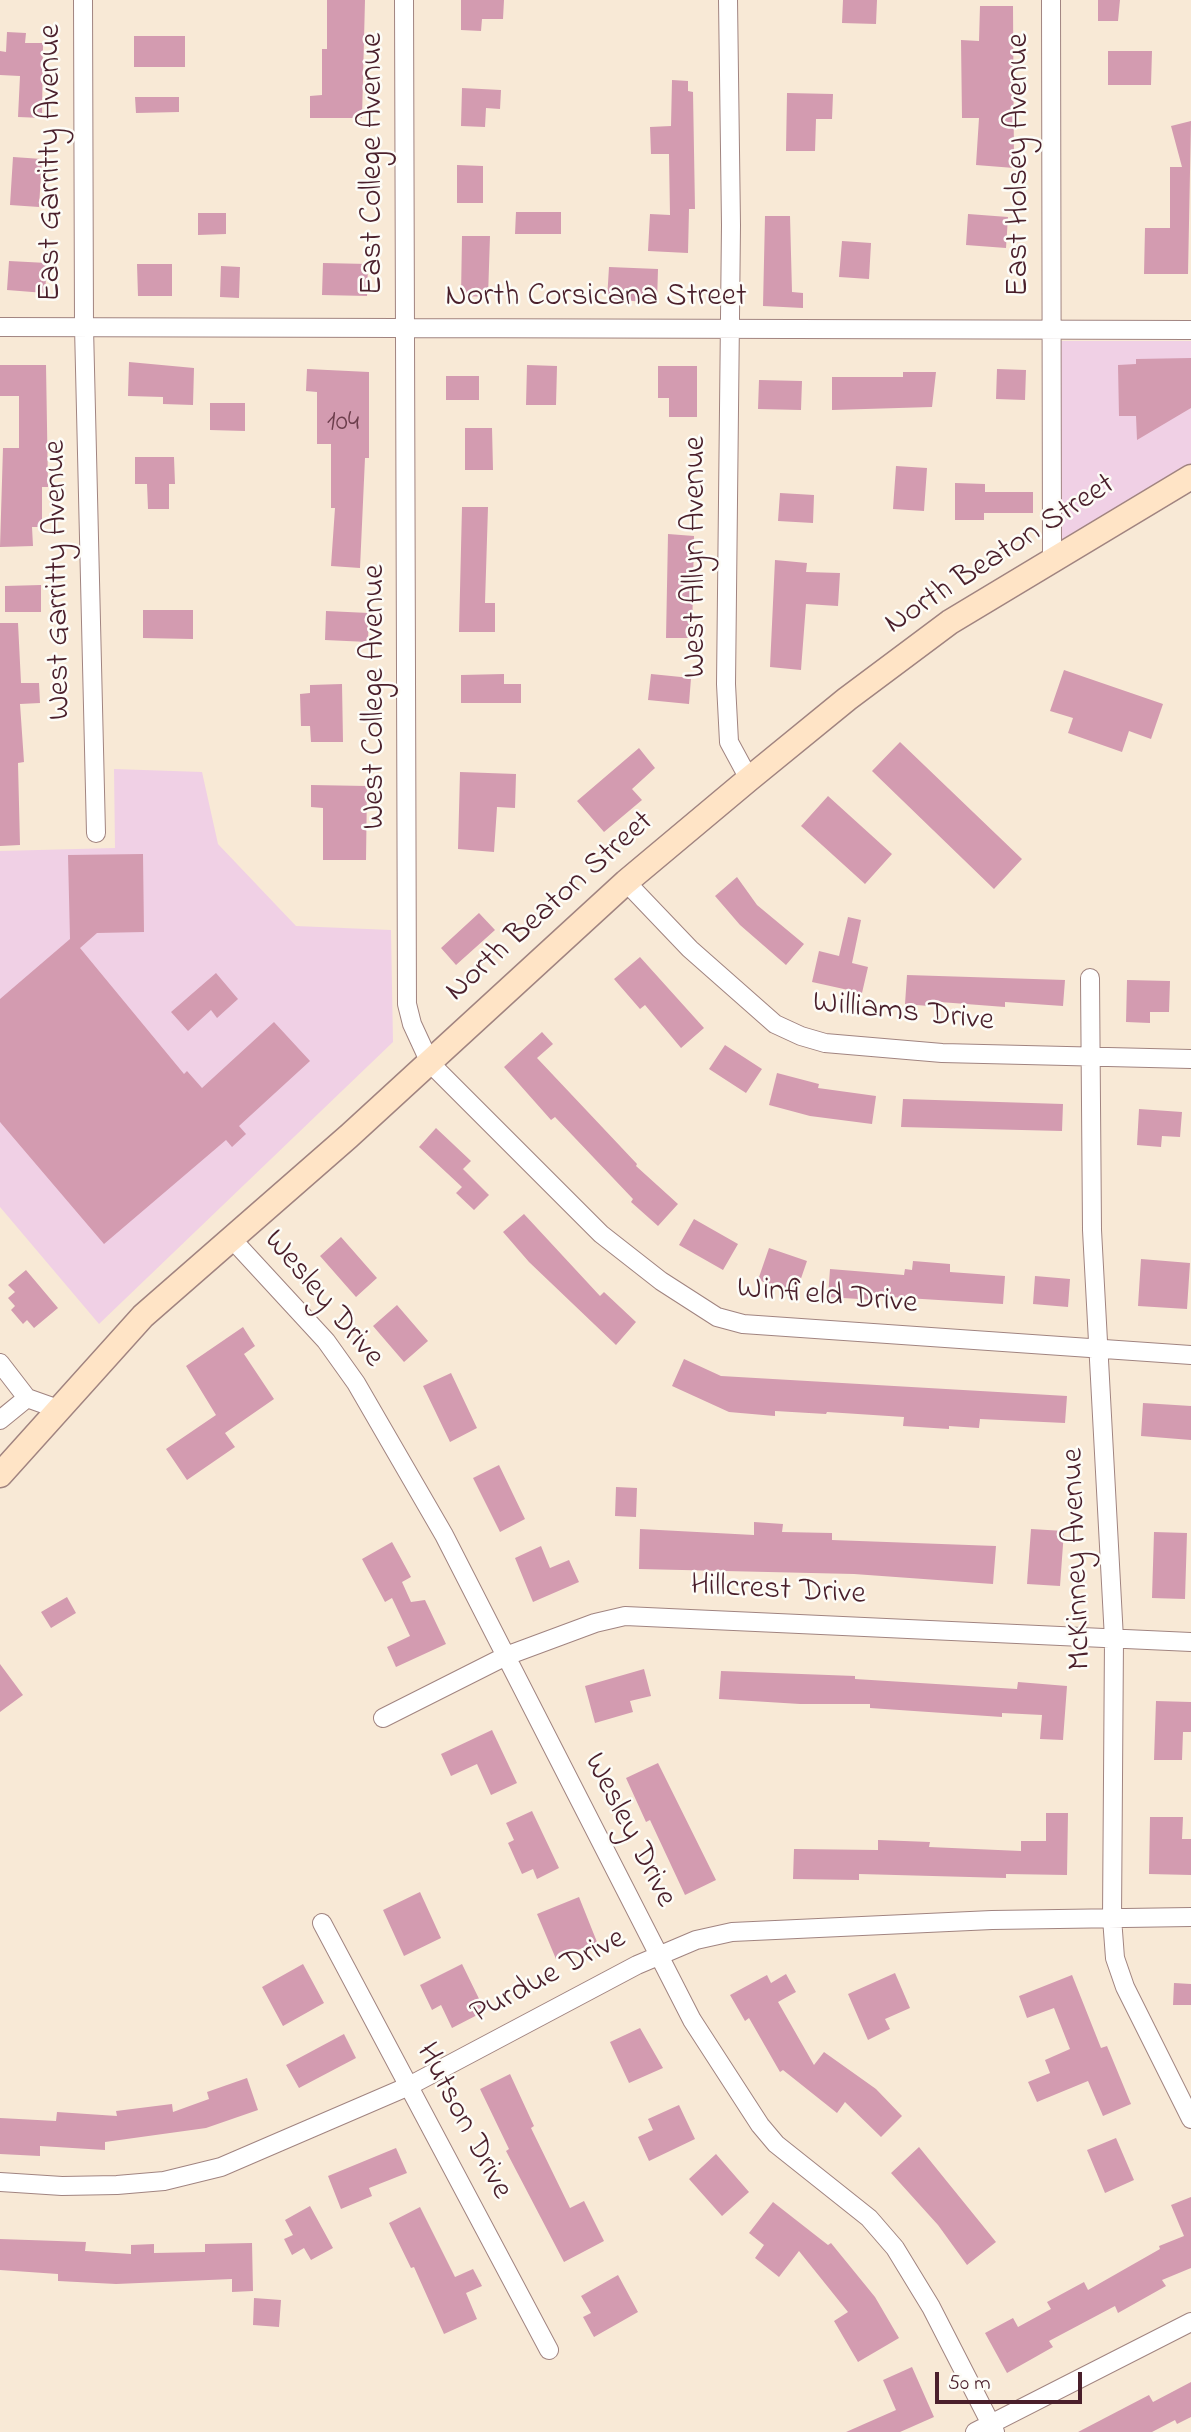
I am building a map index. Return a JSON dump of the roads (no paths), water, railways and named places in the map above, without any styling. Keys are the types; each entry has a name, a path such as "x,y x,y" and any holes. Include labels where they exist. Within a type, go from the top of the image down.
{"main road":[{"name":"North Beaton Street","path":"0,1475 143,1316 430,1063 626,882 848,699 950,622 1191,477"}],"street":[{"name":"East Garritty Avenue","path":"82,0 84,327"},
{"name":"East College Avenue","path":"404,0 406,327"},
{"name":"West Allyn Avenue","path":"728,0 727,707 729,742 749,779"},
{"name":"East Holsey Avenue","path":"1051,0 1052,559"},
{"name":"North Corsicana Street","path":"0,327 1191,330"},
{"name":"West Garritty Avenue","path":"84,327 96,833"},
{"name":"West College Avenue","path":"406,327 407,1004 412,1024 430,1063"},
{"name":"Williams Drive","path":"626,882 690,949 775,1024 801,1036 825,1043 942,1053 1191,1059"},
{"name":"McKinney Avenue","path":"1090,978 1089,1057 1099,1349 1114,1639 1112,1918 1115,1958 1125,1987 1191,2119"},
{"name":"Winfield Drive","path":"430,1063 601,1234 661,1281 717,1317 743,1324 1191,1355"},
{"name":"Wesley Drive","path":"231,1238 326,1341 356,1383 444,1535 692,2020 760,2125 776,2144 869,2218 895,2248 931,2307 987,2429"},
{"path":"0,1363 27,1398 58,1409"},
{"path":"0,1420 27,1398"},
{"name":"Hillcrest Drive","path":"383,1718 506,1656 595,1623 625,1616 1191,1642"},
{"name":"Purdue Drive","path":"0,2182 62,2186 164,2181 221,2167 409,2086 658,1955 696,1940 732,1932 992,1920 1191,1917"},
{"name":"Hutson Drive","path":"322,1923 549,2350"},
{"path":"987,2429 1191,2322"}]}
